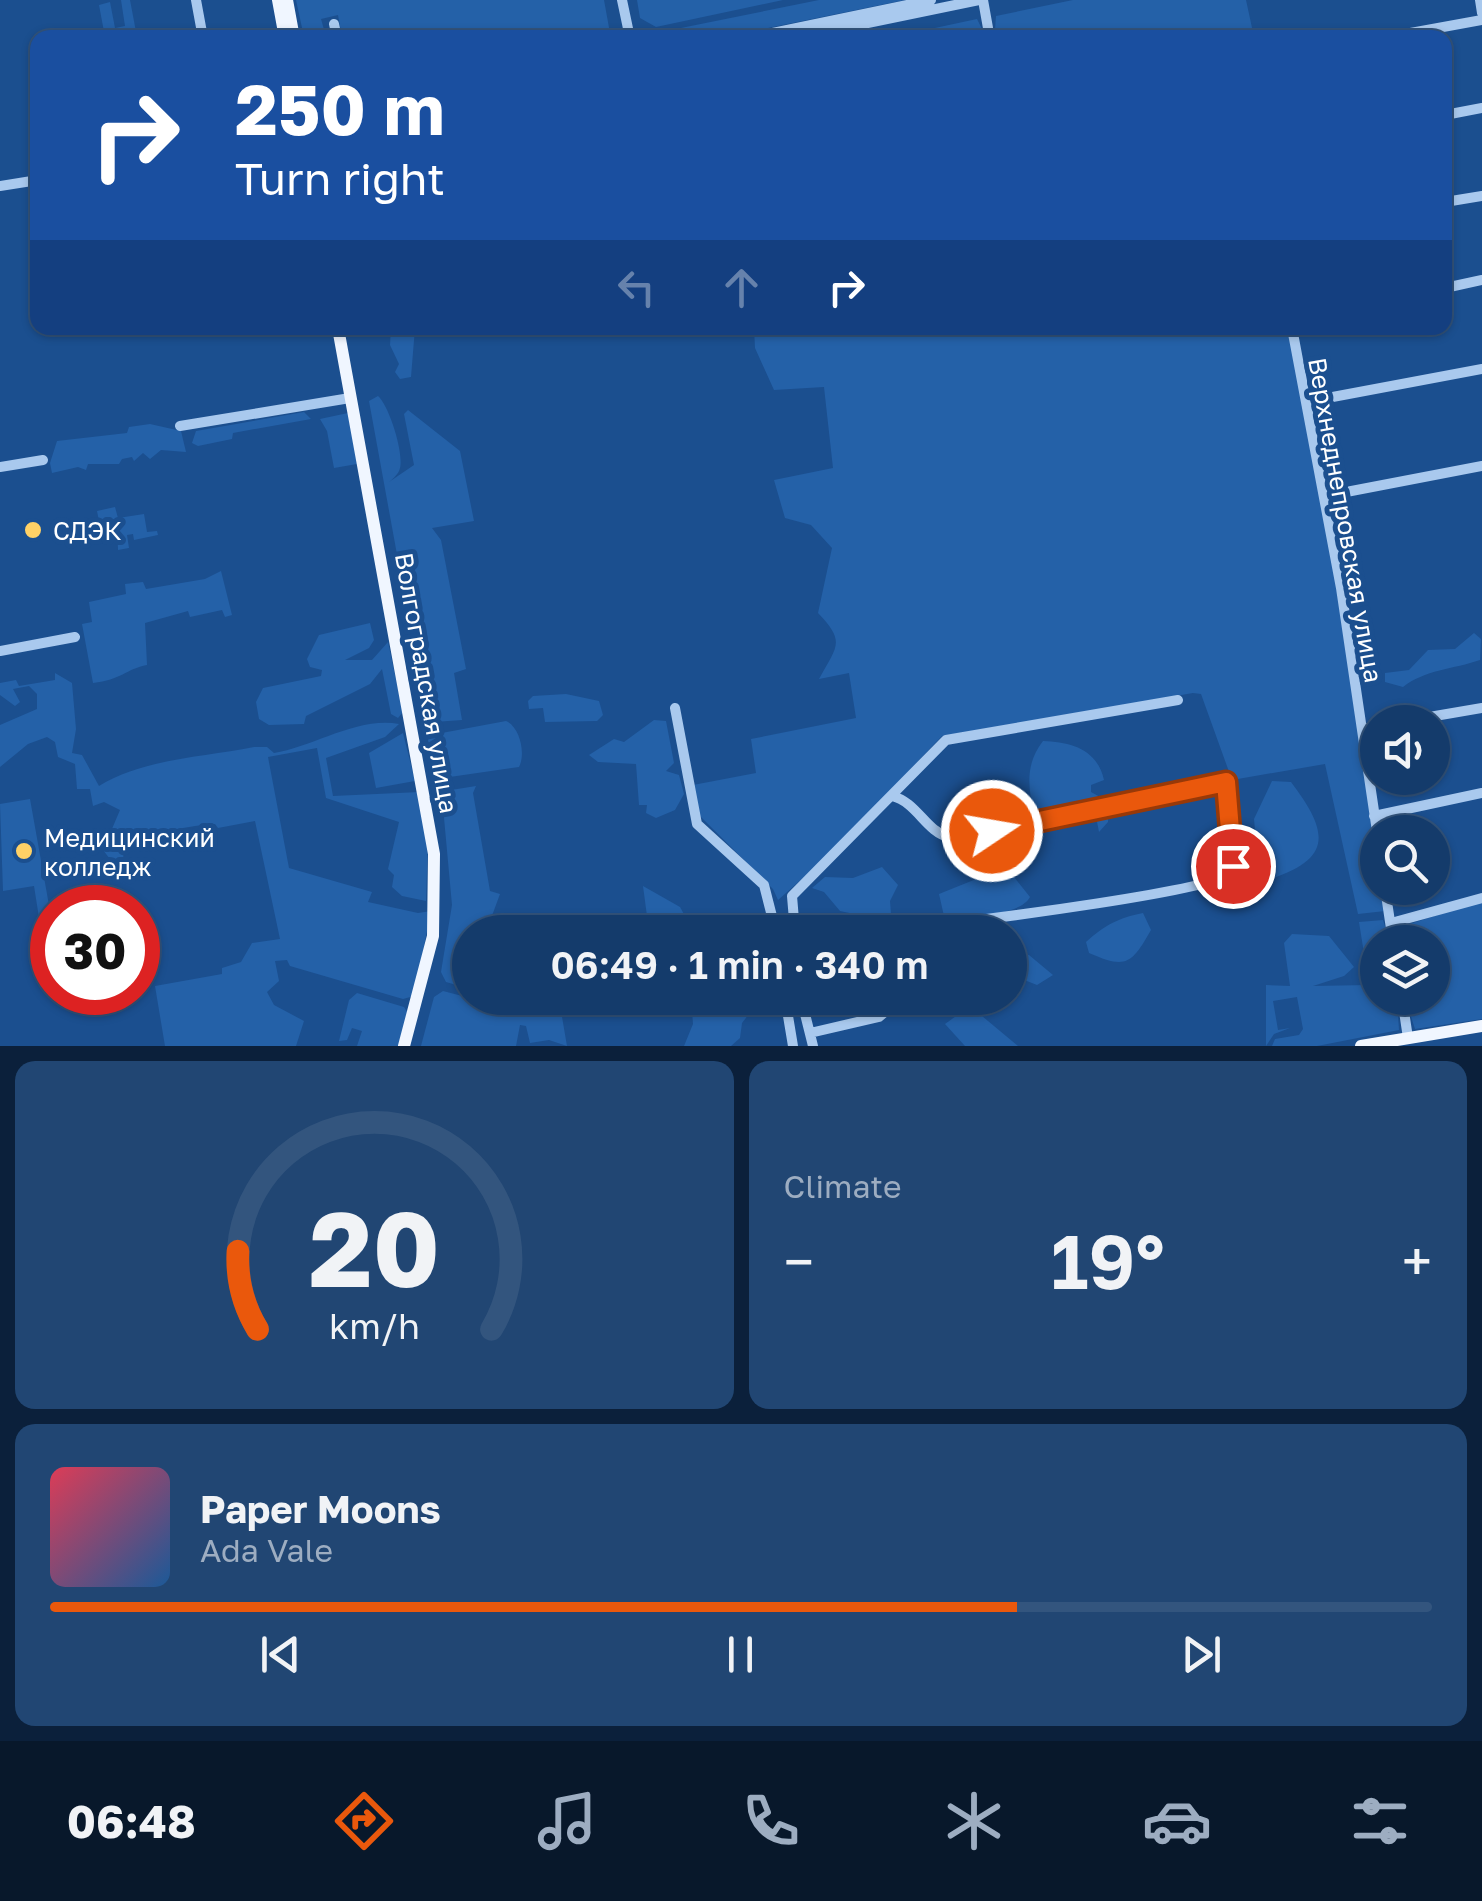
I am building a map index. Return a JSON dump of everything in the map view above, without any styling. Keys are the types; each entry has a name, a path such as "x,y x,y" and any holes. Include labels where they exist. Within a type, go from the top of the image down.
{"main road":[{"path":"278,0 284,30"},
{"path":"287,0 293,30"},
{"name":"Волгоградская улица","path":"339,335 374,500"},
{"name":"Волгоградская улица","path":"347,335 443,879 439,938 408,1046"},
{"path":"1361,1046 1408,1038 1424,1041 1482,1026"}],"street":[{"path":"196,0 202,30"},
{"path":"622,0 628,30"},
{"path":"787,30 931,0"},
{"path":"835,30 981,0 988,28"},
{"path":"1420,30 1482,16 1480,0"},
{"path":"334,24 335,30"},
{"path":"1452,114 1482,108"},
{"path":"0,186 30,181"},
{"path":"1452,201 1482,196"},
{"path":"1452,286 1482,280"},
{"name":"Верхнеднепровская улица","path":"1293,335 1360,717"},
{"path":"1306,402 1482,368"},
{"path":"180,426 350,398"},
{"path":"0,468 43,460"},
{"path":"1341,493 1482,466"},
{"path":"0,651 75,636"},
{"path":"777,915 932,750 955,737 1178,700"},
{"path":"675,708 697,824 764,885 773,915"},
{"path":"1450,713 1482,708"},
{"path":"892,796 908,803 941,836 949,837 1226,782 1233,866 1230,878 1017,915"},
{"path":"1378,815 1482,792"},
{"path":"792,896 794,915"},
{"path":"1391,922 1482,898"},
{"path":"1388,905 1391,925"},
{"path":"788,1015 793,1046"},
{"path":"805,1015 813,1046"},
{"path":"810,1033 884,1015"},
{"path":"1405,1015 1408,1038"}],"shaded area":[{"path":"121,0 130,0 136,30 104,30 99,5 110,2 115,28 125,26"},
{"path":"296,0 604,0 609,30 341,30 338,15 321,19 324,30 302,30"},
{"path":"637,0 783,0 656,27 640,18"},
{"path":"819,0 905,0 758,30 671,30"},
{"path":"1073,0 1246,0 1252,30 995,30 996,16"},
{"path":"977,19 982,30 925,30"},
{"path":"391,335 414,335 411,377 400,379 395,372 399,364 390,345"},
{"path":"754,335 1292,335 1323,498 1360,745 1360,795 1368,795 1371,815 1360,815 1360,905 1384,905 1385,911 1358,914 1325,764 1232,780 1201,694 1193,693 942,736 827,857 778,900 773,889 700,816 693,785 756,773 751,739 856,718 849,673 819,679 836,644 832,631 818,613 832,548 811,525 785,518 774,480 833,468 824,387 774,390 755,348"},
{"path":"378,396 391,420 400,455 399,471 390,481 414,465 404,414 408,410 460,451 474,521 432,528 441,540 466,669 454,673 462,720 434,722 425,708 369,401"},
{"path":"304,412 311,419 233,433 232,439 198,446 192,443 196,431"},
{"path":"348,413 357,464 334,468 327,431 320,419"},
{"path":"150,424 181,431 186,452 161,450 150,459 143,453 134,461 132,457 119,464 88,464 86,470 78,467 52,473 50,463 57,441 127,433 129,427"},
{"path":"115,507 118,518 144,514 147,532 157,531 158,535 134,540 133,534 127,535 129,548 118,550 117,519 99,521 97,511"},
{"path":"221,571 232,615 225,617 222,610 190,617 188,611 145,623 147,665 93,683 82,624 92,622 89,602 126,594 125,584 143,582 146,589 205,579"},
{"path":"370,623 374,640 369,648 345,660 372,660 388,642 403,712 398,718 391,714 382,669 370,684 306,716 304,724 269,725 259,719 256,702 263,688 321,676 322,670 310,667 307,659 319,635"},
{"path":"1474,633 1481,639 1480,660 1430,673 1403,687 1385,682 1385,673 1409,670 1428,650 1455,649"},
{"path":"55,673 72,683 76,729 72,753 82,755 99,786 134,770 174,760 254,747 267,747 274,753 368,724 399,724 385,737 326,758 333,796 420,792 428,840 426,901 402,896 392,887 394,875 388,869 399,822 326,798 317,748 268,757 289,868 372,892 368,902 418,913 431,911 414,996 403,999 290,966 287,960 275,961 279,981 267,992 274,1005 304,1021 296,1046 165,1046 160,985 222,974 222,968 241,962 252,943 280,939 255,821 218,828 215,824 195,826 124,841 123,863 113,863 103,850 120,810 104,802 93,806 90,789 77,789 75,764 58,757 55,742 47,737 28,744 0,767 0,725 37,709 37,694 29,686 13,689 20,702 15,706 0,695 0,683 16,680 19,686 55,680"},
{"path":"566,694 599,701 603,715 597,721 545,722 543,708 529,709 528,701 533,696"},
{"path":"654,720 666,721 674,763 666,771 679,775 684,794 675,810 656,818 646,813 647,805 639,805 636,764 598,762 589,755 614,739 624,742"},
{"path":"506,721 520,741 519,767 436,779 428,740 431,735"},
{"path":"403,733 415,781 376,788 369,753"},
{"path":"1043,741 1081,749 1101,769 1104,780 1091,785 1091,792 1109,802 1108,822 1099,832 1094,806 1034,814 1030,776 1033,758"},
{"path":"1272,781 1291,782 1312,815 1318,842 1305,863 1267,880 1273,872 1268,869 1271,862 1257,851 1254,819"},
{"path":"476,786 473,793 490,891 500,894 492,915 452,915 452,984 446,982 441,972 452,905 442,796 445,791"},
{"path":"30,799 45,885 3,891 0,804"},
{"path":"882,867 898,885 890,901 891,914 840,911 824,892 812,888 825,877 853,878"},
{"path":"1006,867 1030,897 1024,904 992,914 944,915 939,894"},
{"path":"643,886 680,907 684,915 647,915"},
{"path":"1482,901 1482,1019 1415,1029 1410,1015 1450,1015 1450,925 1406,925"},
{"path":"1143,913 1151,930 1132,957 1120,962 1089,953 1086,942 1099,931"},
{"path":"1383,920 1385,925 1360,925 1360,928 1359,922"},
{"path":"1292,934 1329,936 1354,967 1344,976 1313,986 1360,985 1360,1015 1398,1015 1399,1030 1317,1046 1272,1046 1275,1039 1299,1035 1303,1029 1297,997 1273,1001 1278,1030 1290,1028 1274,1034 1266,1046 1266,985 1290,986 1284,943"},
{"path":"1027,955 1053,975 1037,985 1027,981"},
{"path":"443,991 452,993 452,1015 562,1015 567,1046 549,1040 530,1043 526,1026 520,1025 516,1046 421,1046 434,997"},
{"path":"357,993 404,1007 408,1013 400,1046 357,1046 362,1031 352,1028 347,1040 339,1041 349,1000"},
{"path":"692,1015 748,1015 742,1023 740,1038 731,1046 684,1046"},
{"path":"958,1015 981,1015 1018,1046 965,1046 945,1024"}],"place":[{"name":"СДЭК","path":"33,530"},
{"name":"Медицинский колледж","path":"24,851"}],"route":[{"path":"992,831 1226,782 1233,866"}]}
